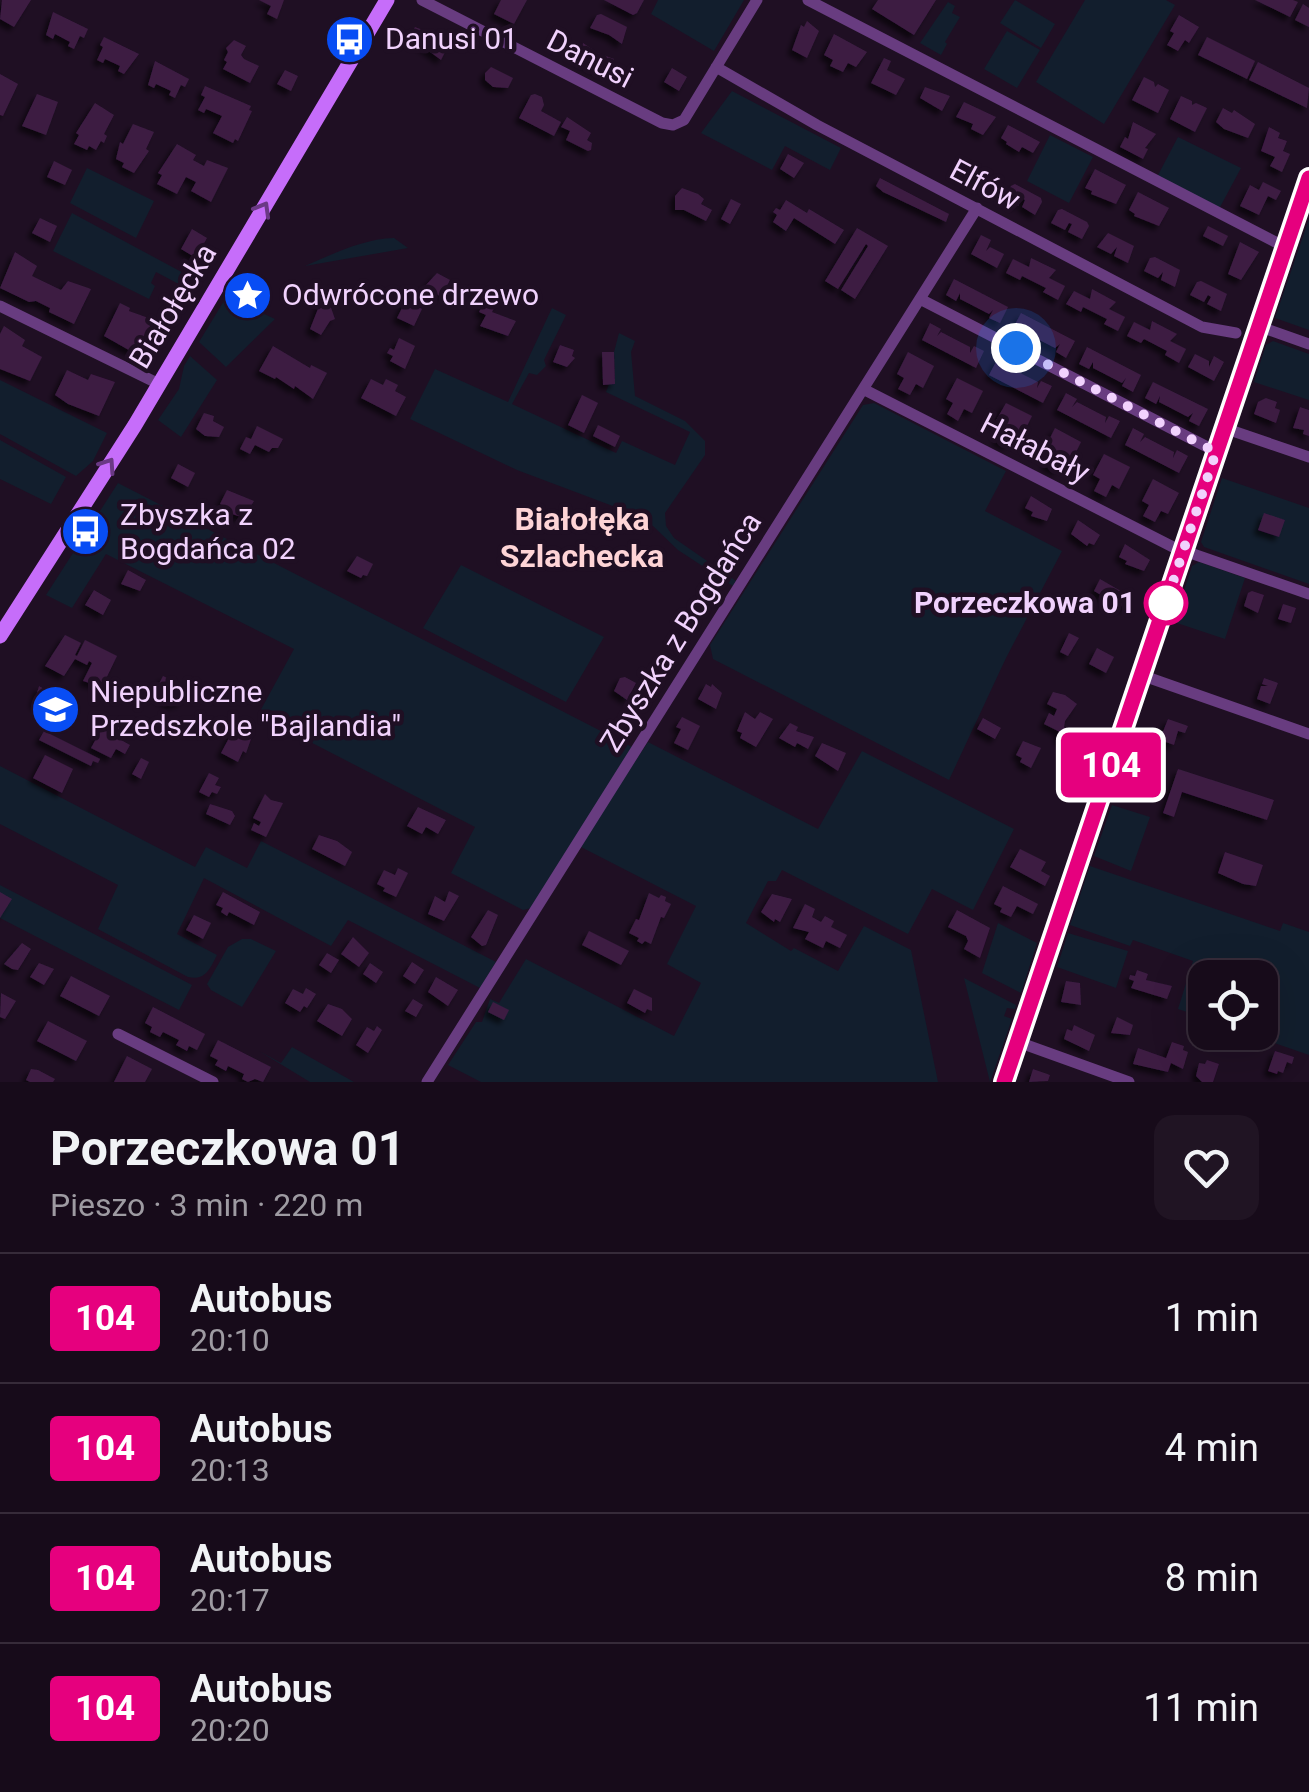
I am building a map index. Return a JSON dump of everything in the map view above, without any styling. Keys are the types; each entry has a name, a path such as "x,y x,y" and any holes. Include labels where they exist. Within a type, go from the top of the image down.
{"street":[{"name":"Białołęcka","path":"0,636 159,384 386,0"},
{"name":"Danusi","path":"422,0 662,123 674,125 684,120 716,67"},
{"path":"716,67 757,0"},
{"path":"808,0 1285,248"},
{"name":"Elfów","path":"716,67 817,126 1202,327 1236,334"},
{"path":"1004,1082 1309,178"},
{"name":"Zbyszka z Bogdańca","path":"426,1082 976,208"},
{"path":"920,299 1216,452"},
{"path":"0,306 159,384"},
{"path":"1258,326 1309,344"},
{"name":"Hałabały","path":"865,390 1183,551 1309,594"},
{"path":"1224,428 1309,457"},
{"path":"1141,675 1309,734"},
{"path":"118,1034 213,1082"},
{"path":"1018,1042 1129,1082"}],"shaded area":[{"path":"658,0 744,0 714,51 651,14"},
{"path":"1015,0 1055,24 1041,48 1000,23"},
{"path":"1085,0 1166,0 1175,5 1104,124 1036,82"},
{"path":"948,2 955,6 952,13 960,17 941,55 920,43"},
{"path":"1007,31 1040,50 1017,88 984,69"},
{"path":"732,91 841,148 830,170 785,146 772,170 701,133"},
{"path":"1050,135 1093,157 1069,203 1027,181"},
{"path":"1178,137 1241,168 1219,209 1157,177"},
{"path":"87,168 154,201 136,238 70,203"},
{"path":"72,213 189,276 190,290 156,272 149,299 53,251"},
{"path":"1309,219 1309,330 1275,318"},
{"path":"394,238 408,248 305,266 359,244"},
{"path":"233,286 249,294 247,306 275,319 226,367 199,342"},
{"path":"552,308 566,315 544,360 546,366 537,375 529,373 512,404 616,453 622,441 675,465 690,432 606,392 609,384 615,384 614,352 619,333 635,341 631,352 635,396 685,421 705,441 705,455 665,513 666,526 674,538 736,581 733,586 678,550 634,514 517,470 410,419 435,369 508,402"},
{"path":"1273,341 1309,354 1309,400 1254,382 1266,345"},
{"path":"190,356 217,380 181,437 158,420 179,389"},
{"path":"0,380 107,433 93,461 76,476 0,434"},
{"path":"874,403 1006,471 985,511 1062,551 949,780 713,659 710,645 863,405"},
{"path":"0,440 66,477 51,504 0,479"},
{"path":"1222,478 1309,508 1309,584 1204,547 1201,542"},
{"path":"118,483 632,747 531,908 523,910 451,873 475,827 258,715 294,649 106,554 72,608 46,595"},
{"path":"1199,562 1245,578 1225,639 1174,622 1192,566"},
{"path":"461,565 604,637 566,702 423,628"},
{"path":"648,742 818,829 862,751 1014,829 973,910 932,889 908,934 782,870 776,881 768,881 746,923 791,951 794,948 838,971 864,926 911,950 938,1082 481,1082 448,1065 476,1022 482,1022 490,999 499,1003 526,959 674,1036 701,983 667,964 696,906 579,846"},
{"path":"0,766 195,867 206,847 247,868 261,841 496,962 480,988 348,920 331,946 204,878 177,934 217,955 203,975 188,977 98,929 118,885 0,824"},
{"path":"1112,805 1150,817 1131,871 1094,856"},
{"path":"1090,866 1280,931 1283,923 1309,932 1309,1055 1278,1044 1278,960 1190,960 1133,940 1130,946 1070,925"},
{"path":"0,885 192,985 179,1010 0,918"},
{"path":"998,923 1037,943 1021,993 982,973"},
{"path":"1068,933 1128,951 1116,988 1057,967"},
{"path":"242,939 276,951 242,1007 207,984 228,947"},
{"path":"1188,977 1188,1012 1178,1009"},
{"path":"964,978 1016,1005 1015,1009 1007,1008 1004,1016 1012,1019 990,1082"},
{"path":"292,1047 354,1082 310,1082 259,1051 281,1063"}],"building":[{"path":"2,0 31,0 14,27 0,19"},
{"path":"259,0 284,0 277,19 267,14 271,6"},
{"path":"501,0 527,0 514,24 494,14"},
{"path":"604,0 644,0 633,15"},
{"path":"878,0 936,0 914,35 872,9"},
{"path":"1255,0 1293,0 1298,2 1290,17"},
{"path":"1303,4 1309,8 1309,27 1295,20"},
{"path":"53,12 88,29 74,49 68,46 70,42 55,34 53,39 46,35"},
{"path":"601,14 627,27 622,44 590,28"},
{"path":"1179,15 1199,27 1189,43 1185,40 1178,51 1167,45"},
{"path":"807,21 819,31 807,58 792,50 801,25 804,27"},
{"path":"415,27 445,39 442,46 447,48 441,60 410,37"},
{"path":"834,34 867,52 856,67 848,63 843,72 830,66 833,60 824,55"},
{"path":"104,37 139,54 124,74 118,71 120,66 97,60"},
{"path":"1207,37 1255,61 1247,79 1198,55"},
{"path":"234,40 246,46 241,55 244,59 259,66 250,83 223,69 226,48"},
{"path":"583,43 614,59 608,72 578,60"},
{"path":"884,58 891,61 887,70 905,79 896,95 871,83"},
{"path":"155,61 189,79 175,98 169,95 171,91 148,85"},
{"path":"1258,62 1309,88 1307,108 1249,80"},
{"path":"491,67 513,78 508,88 493,87 485,80"},
{"path":"672,68 687,77 679,91 664,82"},
{"path":"285,70 298,76 291,91 277,84"},
{"path":"0,74 18,84 3,116 0,115"},
{"path":"1144,77 1154,82 1155,87 1158,84 1169,90 1158,113 1132,100"},
{"path":"205,86 251,106 238,141 233,143 213,133 222,116 198,110 205,97 201,95"},
{"path":"925,87 950,96 942,111 920,98"},
{"path":"37,94 58,102 46,135 22,126"},
{"path":"535,94 542,97 541,111 561,122 554,136 519,118"},
{"path":"1181,96 1192,101 1192,105 1207,108 1195,132 1170,119"},
{"path":"964,102 996,117 983,135 971,129 973,124 956,117"},
{"path":"95,103 114,115 104,134 104,143 101,141 96,150 89,146 87,150 74,144 79,135 76,133"},
{"path":"1223,108 1232,113 1234,110 1255,124 1248,138 1216,122"},
{"path":"567,117 591,133 587,140 592,143 591,150 566,140 570,131 561,127"},
{"path":"1133,122 1156,134 1145,148 1148,149 1143,159 1120,147 1125,137 1128,139"},
{"path":"133,124 154,132 146,149 149,151 134,173 116,159 120,142 123,144"},
{"path":"1008,125 1040,142 1033,153 1022,147 1019,152 1006,144 1001,138"},
{"path":"1269,127 1280,133 1278,138 1287,141 1283,151 1290,154 1282,172 1270,166 1275,157 1261,151"},
{"path":"177,144 196,155 193,160 204,166 207,160 228,168 211,202 191,191 196,182 186,177 177,194 157,184 162,175 158,173"},
{"path":"788,154 804,163 794,178 780,169"},
{"path":"54,161 72,170 65,185 47,177"},
{"path":"1095,169 1126,185 1116,204 1085,188"},
{"path":"880,178 949,214 946,222 883,192 876,186"},
{"path":"1263,182 1281,191 1276,200 1268,196 1259,215 1240,206 1250,185 1259,190"},
{"path":"1015,184 1041,198 1035,215 1022,207 1022,198 1018,206 1004,199"},
{"path":"682,188 698,194 704,199 701,204 712,210 706,221 684,210 675,210 675,196"},
{"path":"1138,192 1169,208 1159,226 1129,210"},
{"path":"731,199 741,204 730,224 721,219"},
{"path":"786,200 844,230 835,244 794,218 786,231 773,222 777,215 773,212 776,208 780,210"},
{"path":"1062,209 1087,222 1089,226 1082,239 1068,232 1072,224 1065,230 1051,223"},
{"path":"40,218 57,226 50,242 32,233"},
{"path":"1208,226 1228,236 1223,246 1203,236"},
{"path":"857,228 888,246 855,299 841,290 866,244 838,289 825,281"},
{"path":"192,229 207,238 196,258 181,249"},
{"path":"1108,233 1134,246 1128,263 1114,256 1117,247 1111,254 1097,247"},
{"path":"981,235 991,240 986,251 990,247 1004,254 997,268 971,254"},
{"path":"1240,242 1259,252 1241,280 1228,274"},
{"path":"15,252 37,266 32,276 61,290 68,281 91,289 74,324 36,301 29,302 0,288"},
{"path":"1031,258 1056,270 1049,278 1065,286 1058,300 1043,292 1046,288 1006,273 1013,259 1029,267"},
{"path":"1150,258 1180,270 1175,287 1161,280 1163,272 1158,278 1144,271"},
{"path":"437,273 450,280 441,297 425,286"},
{"path":"954,279 1008,307 1000,323 989,318 993,310 989,314 960,299 960,293 956,301 946,295"},
{"path":"1201,281 1227,294 1221,311 1207,304 1211,297 1208,295 1204,302 1190,295"},
{"path":"1092,289 1116,302 1109,309 1125,317 1118,331 1104,324 1107,319 1083,307 1081,312 1066,304 1074,291 1090,299"},
{"path":"487,297 497,302 492,312 516,321 508,336 480,326 486,315 479,312"},
{"path":"406,300 422,309 414,326 397,318"},
{"path":"321,301 329,302 335,319 321,335 310,329"},
{"path":"120,303 129,311 154,320 134,353 104,336"},
{"path":"1021,313 1075,341 1066,358 1056,352 1060,344 1055,348 1026,333 1027,327 1023,335 1012,330"},
{"path":"1152,321 1177,334 1170,341 1186,349 1179,363 1165,355 1167,351 1144,339 1141,343 1127,336 1134,322 1150,330"},
{"path":"930,323 941,329 937,336 941,332 970,347 970,353 974,346 984,351 976,368 922,340"},
{"path":"4,326 25,340 22,346 42,357 30,381 0,369 0,334"},
{"path":"399,338 415,346 405,369 390,361 393,356 387,353 390,348 394,350"},
{"path":"560,345 574,350 575,358 567,367 553,362"},
{"path":"273,346 310,368 311,365 327,373 313,399 295,386 294,389 259,371"},
{"path":"1087,347 1141,375 1133,392 1122,386 1126,378 1122,383 1093,368 1093,362 1089,369 1079,364"},
{"path":"602,352 614,352 615,384 603,385"},
{"path":"908,352 934,366 923,388 916,384 910,395 898,389 904,378 897,374"},
{"path":"1195,354 1209,361 1209,367 1214,356 1224,362 1214,381 1188,367"},
{"path":"998,358 1009,364 1005,372 1009,367 1038,382 1037,388 1041,381 1052,386 1043,403 989,375"},
{"path":"67,370 88,380 91,374 115,382 99,416 55,395"},
{"path":"957,378 983,391 972,413 964,409 958,421 947,414 953,403 946,399"},
{"path":"371,379 383,385 386,379 398,385 395,391 406,397 396,416 361,398"},
{"path":"1153,382 1208,409 1199,426 1189,421 1193,413 1188,417 1159,402 1160,396 1156,404 1145,398"},
{"path":"1066,393 1077,399 1072,407 1077,402 1106,417 1105,423 1109,416 1120,421 1111,438 1057,410"},
{"path":"582,395 598,403 584,433 568,425"},
{"path":"1266,398 1277,402 1275,408 1280,410 1276,423 1254,414 1258,402"},
{"path":"1006,403 1032,416 1021,438 1013,434 1007,446 996,440 1002,428 994,424"},
{"path":"1300,407 1309,410 1309,436 1303,434 1304,430 1293,428"},
{"path":"204,413 214,416 213,421 224,427 219,437 205,436 196,429"},
{"path":"598,425 620,436 615,447 593,436"},
{"path":"257,426 283,439 278,448 269,452 255,445 250,454 240,449"},
{"path":"1055,428 1081,442 1070,464 1063,460 1057,471 1045,465 1051,454 1044,450"},
{"path":"1133,428 1144,434 1140,442 1145,437 1174,452 1173,458 1177,450 1188,456 1179,473 1125,445"},
{"path":"1104,454 1130,467 1119,489 1112,485 1106,497 1094,491 1100,479 1093,475"},
{"path":"178,464 195,473 188,487 171,478"},
{"path":"1153,479 1179,493 1168,514 1161,511 1155,522 1143,516 1149,505 1142,501"},
{"path":"227,490 254,501 244,518 226,512 229,508 220,504"},
{"path":"1031,496 1052,509 1047,521 1031,516 1033,512 1025,508"},
{"path":"1264,513 1285,520 1279,537 1258,530"},
{"path":"1078,520 1100,535 1094,545 1087,546 1071,534"},
{"path":"1125,544 1150,560 1144,571 1125,564 1127,561 1119,557"},
{"path":"357,556 373,564 367,576 361,578 347,571"},
{"path":"128,570 146,580 140,591 121,584"},
{"path":"1100,579 1131,597 1125,608 1118,604 1116,609 1104,603 1106,598 1094,591"},
{"path":"94,590 111,600 103,615 85,605"},
{"path":"1252,591 1264,595 1258,613 1244,606"},
{"path":"1283,604 1296,608 1291,623 1278,619"},
{"path":"1069,633 1079,638 1068,656 1060,652"},
{"path":"65,635 81,643 77,656 85,640 117,656 102,687 83,681 92,663 89,661 87,665 75,659 64,676 45,666"},
{"path":"1097,648 1114,657 1106,673 1089,664"},
{"path":"163,676 179,684 176,688 186,693 180,704 175,702 173,706 154,694"},
{"path":"620,678 636,683 627,700 614,691"},
{"path":"1264,678 1278,683 1270,704 1257,699 1261,686 1268,686 1262,684"},
{"path":"706,684 722,693 716,709 698,699"},
{"path":"39,686 60,698 56,709 48,712 34,703"},
{"path":"1053,692 1077,704 1065,721 1064,727 1073,740 1065,746 1058,737 1060,732 1044,724 1049,713 1054,716 1057,709 1047,704"},
{"path":"745,712 755,719 760,712 773,719 756,747 740,738 742,733 737,731"},
{"path":"682,717 700,726 688,750 674,743"},
{"path":"983,718 1001,728 995,739 977,729"},
{"path":"239,719 255,728 246,753 243,751 238,762 221,753"},
{"path":"1168,719 1188,726 1185,733 1178,731 1174,745 1155,738 1157,732 1162,734"},
{"path":"106,720 125,731 121,740 130,745 125,754 116,749 111,758 91,748"},
{"path":"790,723 798,727 796,731 814,737 808,749 779,738"},
{"path":"44,731 100,759 98,763 93,761 91,766 39,740"},
{"path":"1023,741 1041,748 1031,768 1016,755"},
{"path":"822,743 846,753 838,771 815,756"},
{"path":"45,755 73,769 62,793 33,778"},
{"path":"141,758 149,762 141,779 132,774"},
{"path":"1178,769 1274,800 1267,820 1182,792 1174,817 1163,813"},
{"path":"209,773 219,778 215,785 221,787 209,797 199,792"},
{"path":"265,794 283,803 266,837 251,830 254,823 259,826 261,822 253,818"},
{"path":"210,804 232,811 235,816 230,825 206,814"},
{"path":"418,807 446,820 438,834 426,827 422,834 407,826"},
{"path":"319,835 352,852 345,866 312,849"},
{"path":"1020,849 1046,862 1041,871 1050,876 1045,886 1010,867"},
{"path":"1225,852 1263,865 1256,886 1218,873"},
{"path":"398,868 408,873 396,897 377,884 384,870 395,875"},
{"path":"1003,886 1038,904 1033,914 1017,906 1011,917 1000,912 1002,908 994,904"},
{"path":"449,891 459,896 444,921 428,914 435,896 445,902"},
{"path":"0,892 12,899 0,918"},
{"path":"223,892 260,912 254,925 221,912 223,908 216,905"},
{"path":"649,893 666,897 665,901 671,904 661,917 651,944 642,944 629,933 639,920"},
{"path":"772,894 792,899 780,922 761,912"},
{"path":"805,904 815,909 812,917 821,922 825,916 834,921 831,927 847,935 840,948 826,941 823,948 805,939 809,932 793,928"},
{"path":"488,910 498,915 486,945 482,946 471,937"},
{"path":"957,910 990,928 980,958 964,949 966,936 948,927"},
{"path":"194,915 211,923 203,939 186,930"},
{"path":"589,931 629,951 621,965 582,945"},
{"path":"353,937 369,953 359,967 341,954"},
{"path":"22,943 31,949 18,970 12,969 4,964"},
{"path":"327,953 339,960 331,973 319,965"},
{"path":"412,962 424,970 415,984 403,976"},
{"path":"39,963 54,969 44,985 30,977"},
{"path":"370,963 383,972 376,983 363,974"},
{"path":"1137,970 1148,974 1146,980 1172,986 1167,999 1131,988 1134,981 1129,979 1130,975 1135,976"},
{"path":"71,976 110,996 99,1016 60,996"},
{"path":"436,977 458,990 448,1006 428,992"},
{"path":"1066,981 1080,983 1081,1005 1061,1002"},
{"path":"306,988 316,994 307,1008 304,1006 300,1012 285,1003 293,989 303,994"},
{"path":"634,989 652,998 652,1011 647,1009 645,1013 627,1003"},
{"path":"1,993 16,1001 5,1019 0,1017"},
{"path":"413,999 423,1005 416,1017 405,1011"},
{"path":"493,1002 509,1010 504,1020 488,1012"},
{"path":"328,1004 342,1009 352,1019 342,1036 317,1021"},
{"path":"153,1007 205,1034 197,1050 189,1046 187,1051 176,1045 179,1040 163,1032 160,1037 150,1032 152,1027 145,1023"},
{"path":"1117,1017 1133,1025 1130,1035 1111,1033"},
{"path":"48,1021 87,1041 76,1061 37,1041"},
{"path":"1074,1025 1095,1035 1089,1051 1064,1039 1067,1029 1072,1031"},
{"path":"377,1026 382,1030 368,1053 356,1045 367,1027 374,1031"},
{"path":"218,1040 271,1067 263,1082 248,1082 242,1079 244,1074 215,1065 218,1060 210,1056"},
{"path":"1172,1042 1188,1052 1183,1069 1171,1063 1168,1072 1133,1064 1138,1048 1166,1058"},
{"path":"1275,1051 1294,1057 1283,1073 1268,1071"},
{"path":"127,1056 152,1069 145,1082 114,1082"},
{"path":"1207,1060 1219,1064 1213,1082 1202,1082 1196,1076 1199,1063 1205,1064"},
{"path":"31,1069 55,1079 30,1082 26,1080"},
{"path":"1033,1069 1050,1075 1048,1081 1029,1082"}],"bus line":[{"name":"104","path":"1004,1082 1309,178"}],"place":[{"name":"Danusi 01","path":"350,39"},
{"name":"Odwrócone drzewo","path":"247,295"},
{"name":"Zbyszka z Bogdańca 02","path":"85,532"},
{"name":"Porzeczkowa 01","path":"1166,603"},
{"name":"Niepubliczne Przedszkole \"Bajlandia\"","path":"55,709"}],"district":[{"name":"Białołęka Szlachecka","path":"582,538"}],"route":[{"path":"1016,348 1216,452 1166,603"}]}
